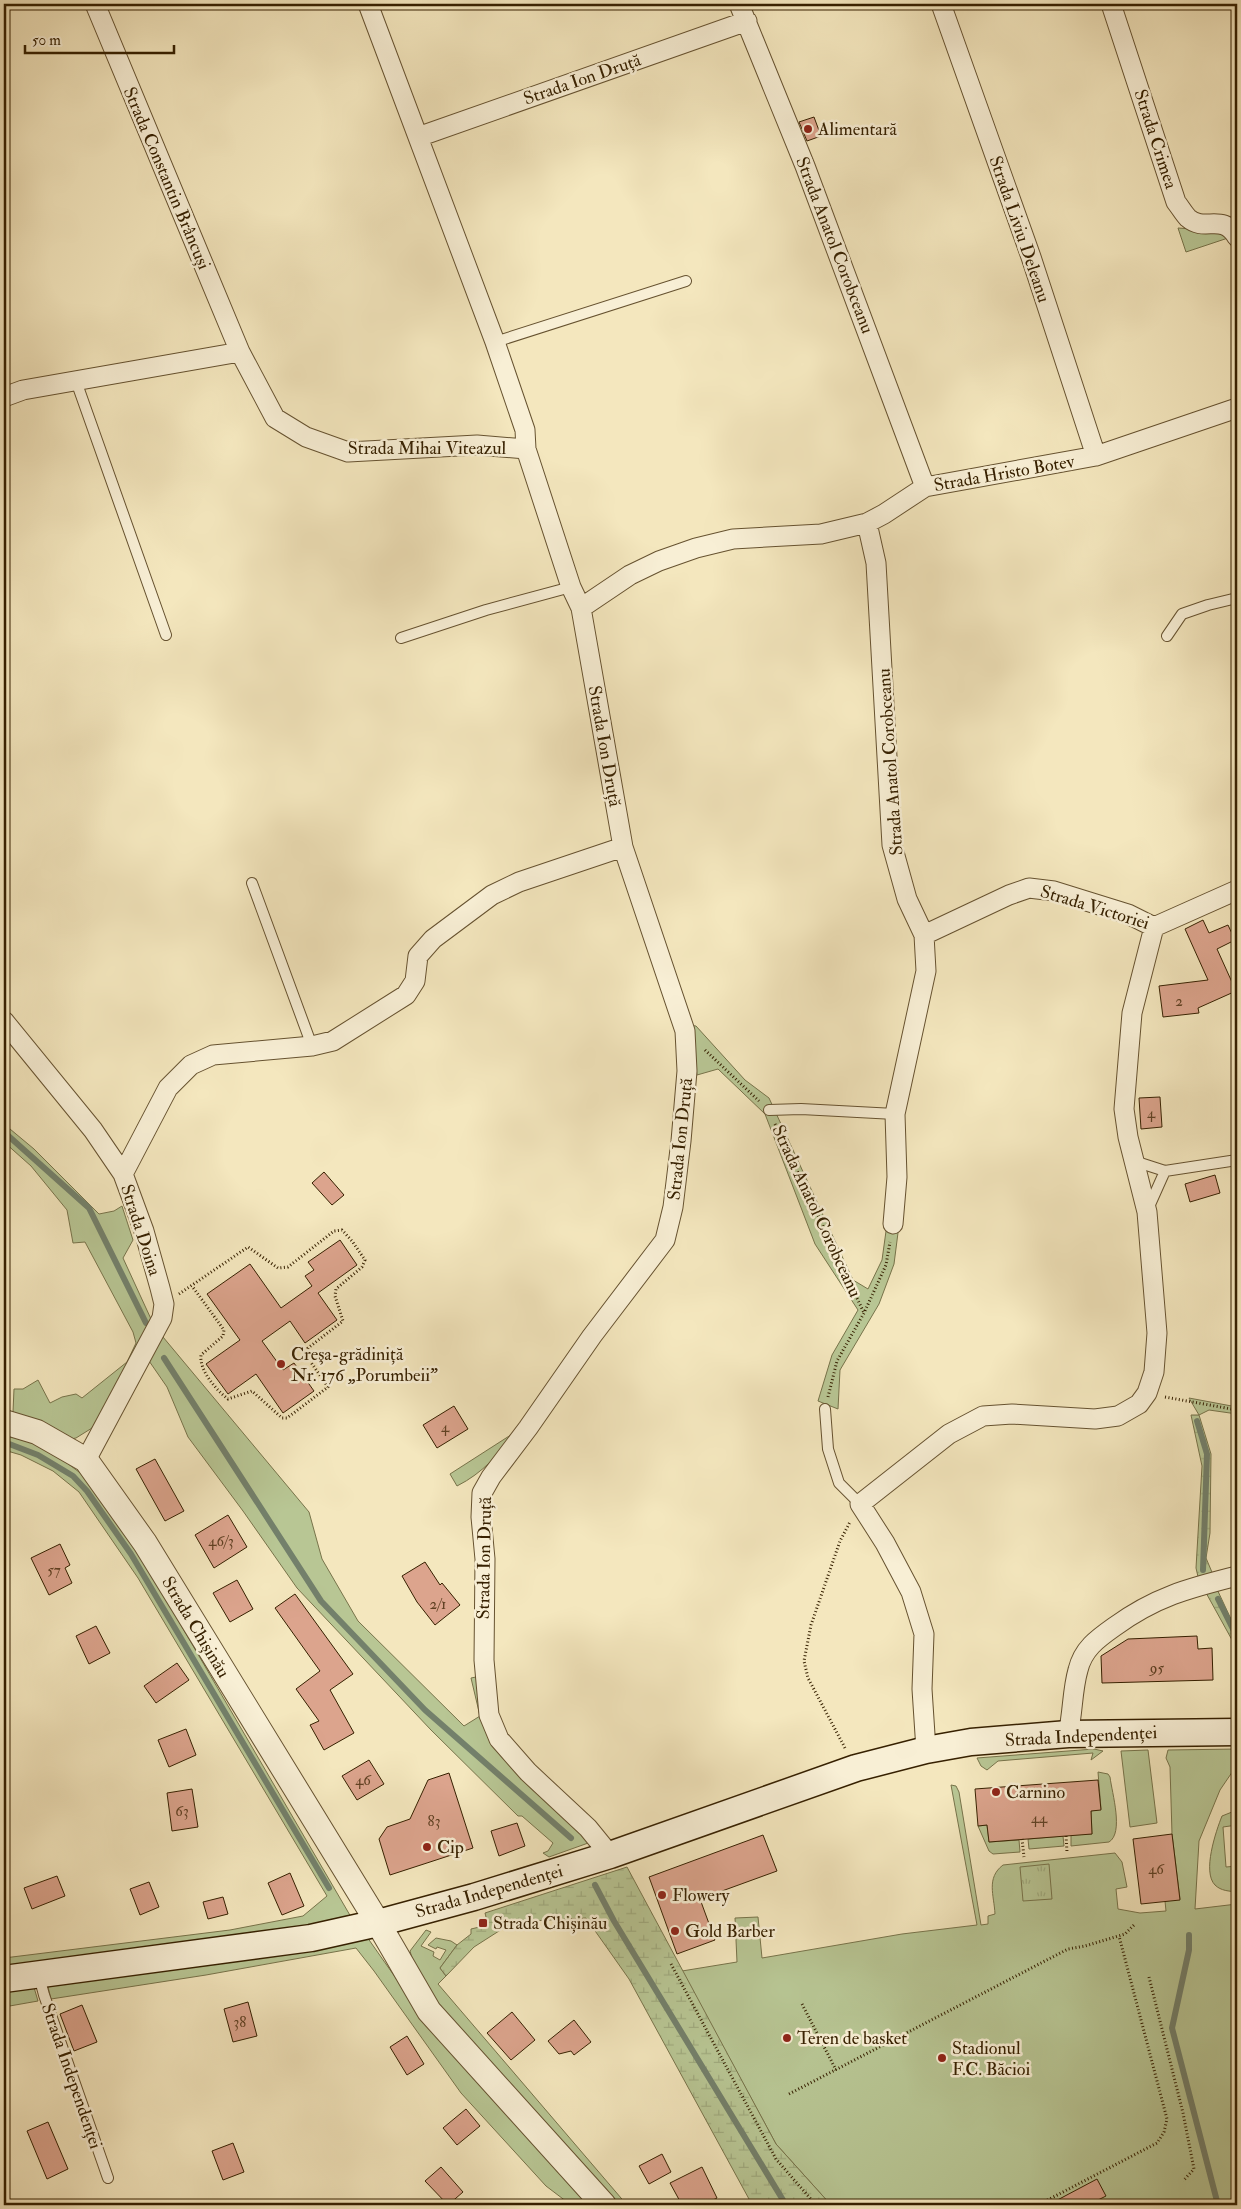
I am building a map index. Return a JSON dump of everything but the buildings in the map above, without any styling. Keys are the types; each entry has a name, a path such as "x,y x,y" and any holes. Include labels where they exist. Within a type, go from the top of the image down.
{"main road":[{"name":"Strada Independenței","path":"4,1979 311,1938 378,1923 474,1897 610,1855 856,1768 926,1750 971,1742 1068,1734 1237,1732"}],"street":[{"name":"Strada Constantin Brâncuși","path":"95,4 240,352"},
{"name":"Strada Ion Druță","path":"368,4 495,342 525,430 526,449 571,587 581,608 623,847 684,1031 687,1071 682,1141 673,1207 665,1240 592,1336 528,1428 490,1477 482,1493 481,1517 485,1559 484,1660 486,1699 494,1730 499,1739 528,1772 588,1828 610,1855"},
{"name":"Strada Liviu Deleanu","path":"941,4 1031,257 1096,456"},
{"name":"Strada Crimea","path":"1111,4 1176,202 1188,218 1200,224 1221,222 1232,228 1237,236"},
{"name":"Strada Ion Druță","path":"418,137 743,12"},
{"name":"Strada Anatol Corobceanu","path":"743,12 806,166 925,487"},
{"path":"4,397 23,390 240,352"},
{"name":"Strada Mihai Viteazul","path":"240,352 275,418 306,437 348,452 477,445 526,449"},
{"name":"Strada Hristo Botev","path":"581,608 630,575 659,561 696,548 733,539 821,534 867,523 925,487 1096,456 1237,408"},
{"name":"Strada Anatol Corobceanu","path":"867,523 876,563 892,845 907,899 924,935 926,971 895,1114 897,1177 893,1224"},
{"path":"123,1174 168,1088 191,1065 213,1055 288,1046 312,1046 333,1041 406,995 415,981 418,956 432,939 492,894 519,882 623,847"},
{"name":"Strada Victoriei","path":"924,935 1009,895 1029,888 1063,894 1128,914 1154,927 1237,890"},
{"path":"926,1750 922,1689 924,1634 910,1592 885,1543 860,1504 948,1434 983,1416 1012,1414 1095,1419 1118,1416 1139,1404 1147,1394 1154,1372 1157,1333 1147,1212 1134,1161 1124,1108 1132,1013 1154,927"},
{"name":"Strada Doina","path":"4,1021 93,1130 123,1174 144,1231 164,1304"},
{"path":"86,1460 162,1318 164,1304"},
{"name":"Strada Chișinău","path":"4,1422 37,1432 86,1460 145,1542 378,1923 429,2011 604,2205"},
{"path":"1068,1734 1072,1720 1078,1670 1085,1652 1092,1642 1136,1610 1159,1598 1237,1576"}],"lane":[{"path":"495,342 686,281"},
{"path":"76,381 166,634"},
{"path":"401,638 486,610 571,587"},
{"path":"1167,636 1182,614 1237,598"},
{"path":"252,883 312,1046"},
{"name":"Strada Anatol Corobceanu","path":"769,1110 801,1109 895,1114"},
{"path":"1134,1161 1166,1171 1237,1160"},
{"path":"1147,1212 1166,1171"},
{"path":"825,1408 828,1449 839,1483 860,1504"},
{"name":"Strada Independenței","path":"39,1974 44,1995 108,2178"}],"path":[{"name":"Strada Anatol Corobceanu","path":"684,1031 769,1110 864,1313"},
{"name":"Strada Anatol Corobceanu","path":"825,1408 837,1361 864,1313 886,1265 893,1224"},
{"path":"164,1304 248,1247 278,1268 288,1267 334,1231 342,1230 365,1260 362,1268 336,1289 335,1296 342,1320 308,1348 306,1355 328,1386 287,1418 282,1418 252,1391 228,1400 222,1395 203,1368 201,1355 223,1336 224,1330 192,1286"},
{"path":"1147,1394 1237,1410"},
{"path":"856,1768 808,1678 804,1661 811,1625 840,1541 860,1504"},
{"path":"1066,1836 1067,1852"},
{"path":"1022,1839 1024,1857"},
{"path":"789,2094 1068,1948 1085,1946 1125,1934 1135,1924"},
{"path":"1038,2205 1157,2143 1164,2132 1167,2119 1119,1936"},
{"path":"670,1964 776,2159 816,2205"},
{"path":"1149,1977 1183,2113 1194,2169 1183,2181"},
{"path":"802,2004 836,2070"}],"green space":[{"path":"1178,228 1224,231 1231,237 1186,252"},
{"path":"689,1025 696,1026 745,1080 769,1098 853,1280 868,1289 882,1260 887,1224 899,1225 894,1264 879,1304 840,1370 838,1409 818,1401 832,1355 858,1310 815,1244 765,1114 718,1069 697,1075"},
{"path":"4,1124 34,1149 99,1214 114,1211 122,1206 133,1240 123,1258 151,1319 143,1344 92,1428 76,1438 66,1440 13,1412 14,1389 23,1389 38,1380 50,1403 62,1397 76,1394 82,1398 127,1362 136,1343 133,1332 85,1242 73,1243 67,1210 31,1166 4,1142"},
{"path":"163,1337 309,1512 322,1559 358,1621 464,1726 480,1716 471,1678 476,1677 486,1721 591,1842 549,1857 543,1853 548,1851 553,1843 522,1816 518,1816 431,1730 297,1588 188,1437 167,1387 147,1358"},
{"path":"1189,1398 1237,1407 1237,1414 1209,1410 1199,1415"},
{"path":"1191,1415 1199,1415 1211,1454 1210,1533 1206,1558 1214,1577 1199,1581 1196,1568 1202,1466"},
{"path":"4,1431 21,1437 59,1457 87,1478 132,1541 351,1917 295,1931 4,1972 4,1958 230,1930 303,1916 327,1896 138,1578 79,1492 53,1471 21,1455 4,1450"},
{"path":"517,1431 490,1462 475,1475 457,1486 450,1474"},
{"path":"1216,1587 1237,1632 1237,1649 1205,1591"},
{"path":"1094,1749 1103,1751 1091,1760 1093,1753 998,1761 987,1770 981,1766 977,1758"},
{"name":"Stadionul F.C. Băcioi","path":"1237,1749 1237,1765 1220,1790 1199,1841 1195,1909 1237,1904 1237,2205 831,2205 776,2144 682,1971 737,1962 735,1918 758,1917 762,1958 902,1934 977,1925 951,1785 956,1786 959,1792 981,1925 988,1924 988,1916 995,1914 992,1887 994,1875 1003,1865 1115,1853 1122,1862 1127,1887 1116,1889 1118,1909 1140,1913 1166,1911 1165,1901 1180,1899 1172,1834 1170,1767 1166,1758 1168,1750"},
{"path":"1148,1750 1157,1823 1130,1827 1121,1751"},
{"path":"1098,1772 1108,1774 1110,1777 1115,1802 1116,1830 1109,1842 1071,1846 1071,1835 1092,1834 1091,1811 1101,1809"},
{"path":"1237,1810 1237,1825 1223,1827 1226,1867 1237,1866 1237,1892 1225,1890 1215,1885 1211,1879 1210,1861 1211,1851 1222,1816"},
{"path":"987,1825 989,1842 1019,1840 1020,1852 993,1854 989,1851 978,1826"},
{"path":"1063,1836 1064,1846 1029,1849 1028,1839"},
{"path":"1049,1864 1052,1899 1023,1901 1020,1867"},
{"path":"627,1867 776,2144 831,2205 755,2205 749,2199 629,1979 586,1918 513,1922 474,1947 446,1976 440,1968 457,1945 471,1934 471,1929 488,1925 485,1913"},
{"path":"426,1930 431,1932 421,1946 434,1952 433,1956 440,1960 446,1950 437,1947 436,1949 428,1945 436,1938 451,1941 457,1945 440,1968 446,1976 438,1984 627,2205 618,2205 541,2125 428,1991 414,1965 410,1951"},
{"path":"367,1937 433,2031 588,2205 571,2205 546,2186 461,2093 356,1948 206,1975 51,1999 47,1983"},
{"path":"33,1984 38,2001 4,2007 4,1988"}],"waterway":[{"path":"4,1132 89,1208 146,1323"},
{"path":"164,1358 321,1601 425,1710 571,1838"},
{"path":"1197,1421 1207,1454 1203,1570"},
{"path":"4,1442 38,1455 73,1476 87,1491 131,1554 329,1888"},
{"path":"1218,1599 1237,1637"},
{"path":"595,1885 614,1921 786,2205"},
{"path":"1189,1935 1189,1950 1172,2028 1218,2205"}],"place":[{"name":"Alimentară","path":"808,129"},
{"name":"Creşa-grădiniţă Nr. 176 „Porumbeii”","path":"281,1364"},
{"name":"Carnino","path":"996,1792"},
{"name":"Cip","path":"427,1847"},
{"name":"Flowery","path":"662,1895"},
{"name":"Strada Chișinău","path":"483,1923"},
{"name":"Gold Barber","path":"675,1931"},
{"name":"Teren de basket","path":"787,2038"},
{"name":"Stadionul F.C. Băcioi","path":"942,2058"}]}
